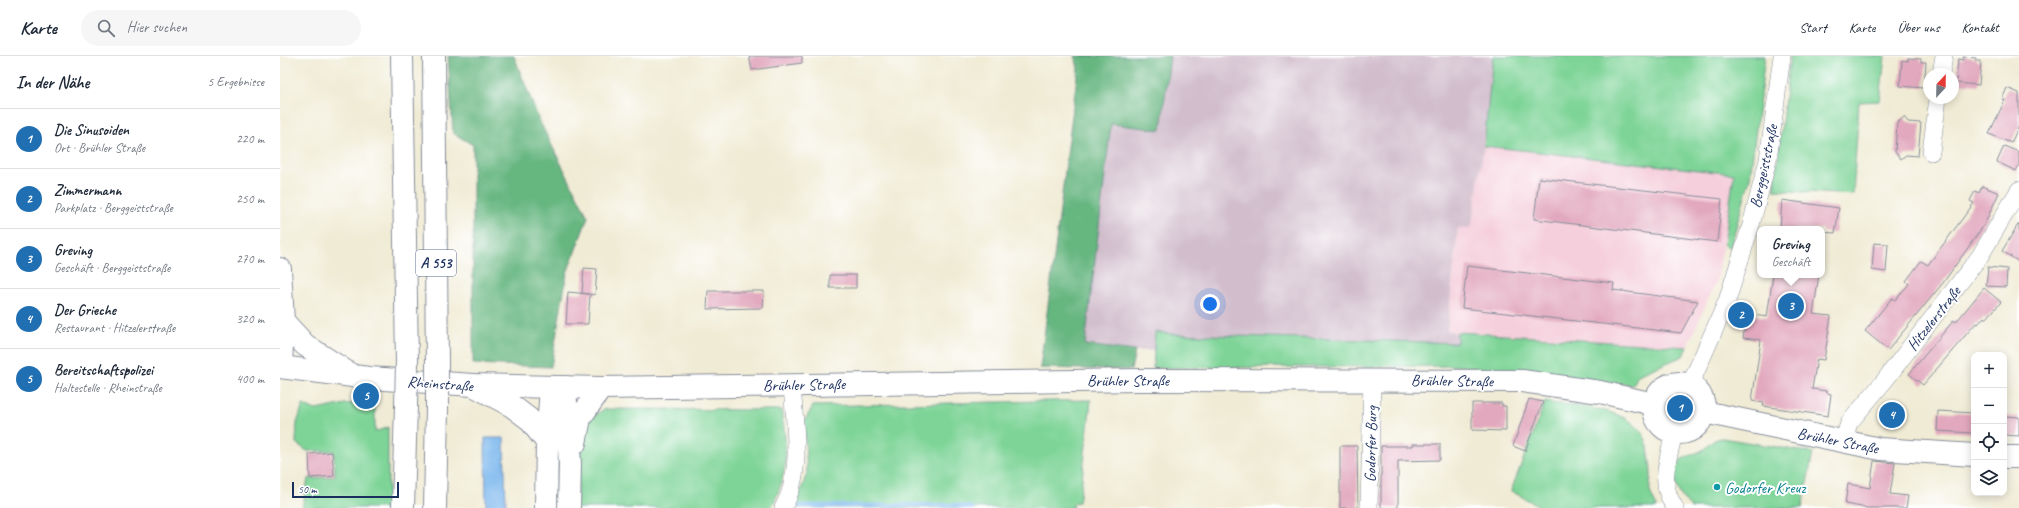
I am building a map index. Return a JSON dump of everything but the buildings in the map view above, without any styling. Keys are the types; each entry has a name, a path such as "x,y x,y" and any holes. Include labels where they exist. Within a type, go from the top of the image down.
{"main road":[{"path":"388,56 405,204"},
{"name":"A 553","path":"402,56 407,361 403,508"},
{"name":"A 553","path":"434,56 437,362 435,508"},
{"path":"280,268 283,321 281,367"},
{"path":"283,321 305,345 353,376"},
{"name":"Rheinstraße","path":"281,367 353,376 473,385 601,388"},
{"name":"Brühler Straße","path":"601,388 1138,380 1372,379 1522,381 1600,392 1654,404"},
{"path":"1682,383 1690,385 1697,390 1702,397 1704,412 1696,428 1681,434 1666,430 1656,420 1654,404 1660,390 1667,386 1682,383"},
{"path":"473,385 512,406 529,419 547,442"},
{"path":"558,387 570,464"},
{"path":"546,508 547,442 558,387"},
{"path":"568,508 570,464 580,418 601,388"},
{"name":"Brühler Straße","path":"1704,412 1880,449 1971,455"},
{"path":"2007,457 2019,457"}],"street":[{"name":"Berggeiststraße","path":"1690,385 1727,301 1751,225 1768,160 1782,56"},
{"path":"1943,68 1944,56"},
{"path":"1931,152 1937,104"},
{"name":"Hitzelerstraße","path":"1843,442 1849,423 1885,380 1980,256 2019,190"},
{"name":"Godorfer Burg","path":"1368,508 1372,379"},
{"path":"783,508 793,484 796,459 792,384"},
{"path":"1674,433 1664,482 1669,499 1675,508"}],"shaded area":[{"path":"1170,56 1493,56 1484,146 1471,229 1458,228 1447,331 1457,332 1457,343 1135,351 1085,345 1111,124 1161,130"},
{"path":"1484,146 1735,174 1717,280 1687,347 1447,331 1458,228 1471,228"}],"green space":[{"path":"448,56 514,56 539,120 588,217 567,273 551,367 473,364 473,145 453,133"},
{"path":"1075,56 1170,56 1161,130 1111,124 1085,345 1135,351 1131,370 1040,368 1078,68"},
{"path":"1493,56 1765,56 1750,178 1730,248 1724,244 1734,174 1484,146"},
{"path":"1790,56 1885,56 1880,101 1859,102 1853,195 1774,190"},
{"path":"1155,332 1172,334 1457,343 1457,332 1687,347 1683,356 1638,375 1633,385 1456,366 1153,368"},
{"path":"1091,400 1079,502 1074,503 1072,508 795,508 807,473 804,422 813,406"},
{"path":"1545,402 1606,411 1633,423 1643,434 1648,447 1651,472 1650,491 1657,508 1543,508 1511,491"},
{"path":"345,404 375,404 375,432 388,427 388,508 302,508 308,479 335,476 334,451 307,451 296,443 297,423 303,405 316,410"},
{"path":"604,409 781,410 786,448 784,472 777,496 771,508 576,508 582,425"},
{"path":"1722,438 1813,453 1802,508 1691,508 1676,486 1675,472 1677,466 1681,460 1701,451 1713,441"}],"water":[{"path":"485,438 504,438 506,508 486,508"}],"waterway":[{"path":"800,506 954,505 972,508"}],"place":[{"name":"Greving","path":"1791,306"},
{"name":"Zimmermann","path":"1741,315"},
{"name":"Bereitschaftspolizei","path":"366,396"},
{"name":"Die Sinusoiden","path":"1680,408"},
{"name":"Der Grieche","path":"1892,415"},
{"name":"Godorfer Kreuz","path":"1717,487"}]}
